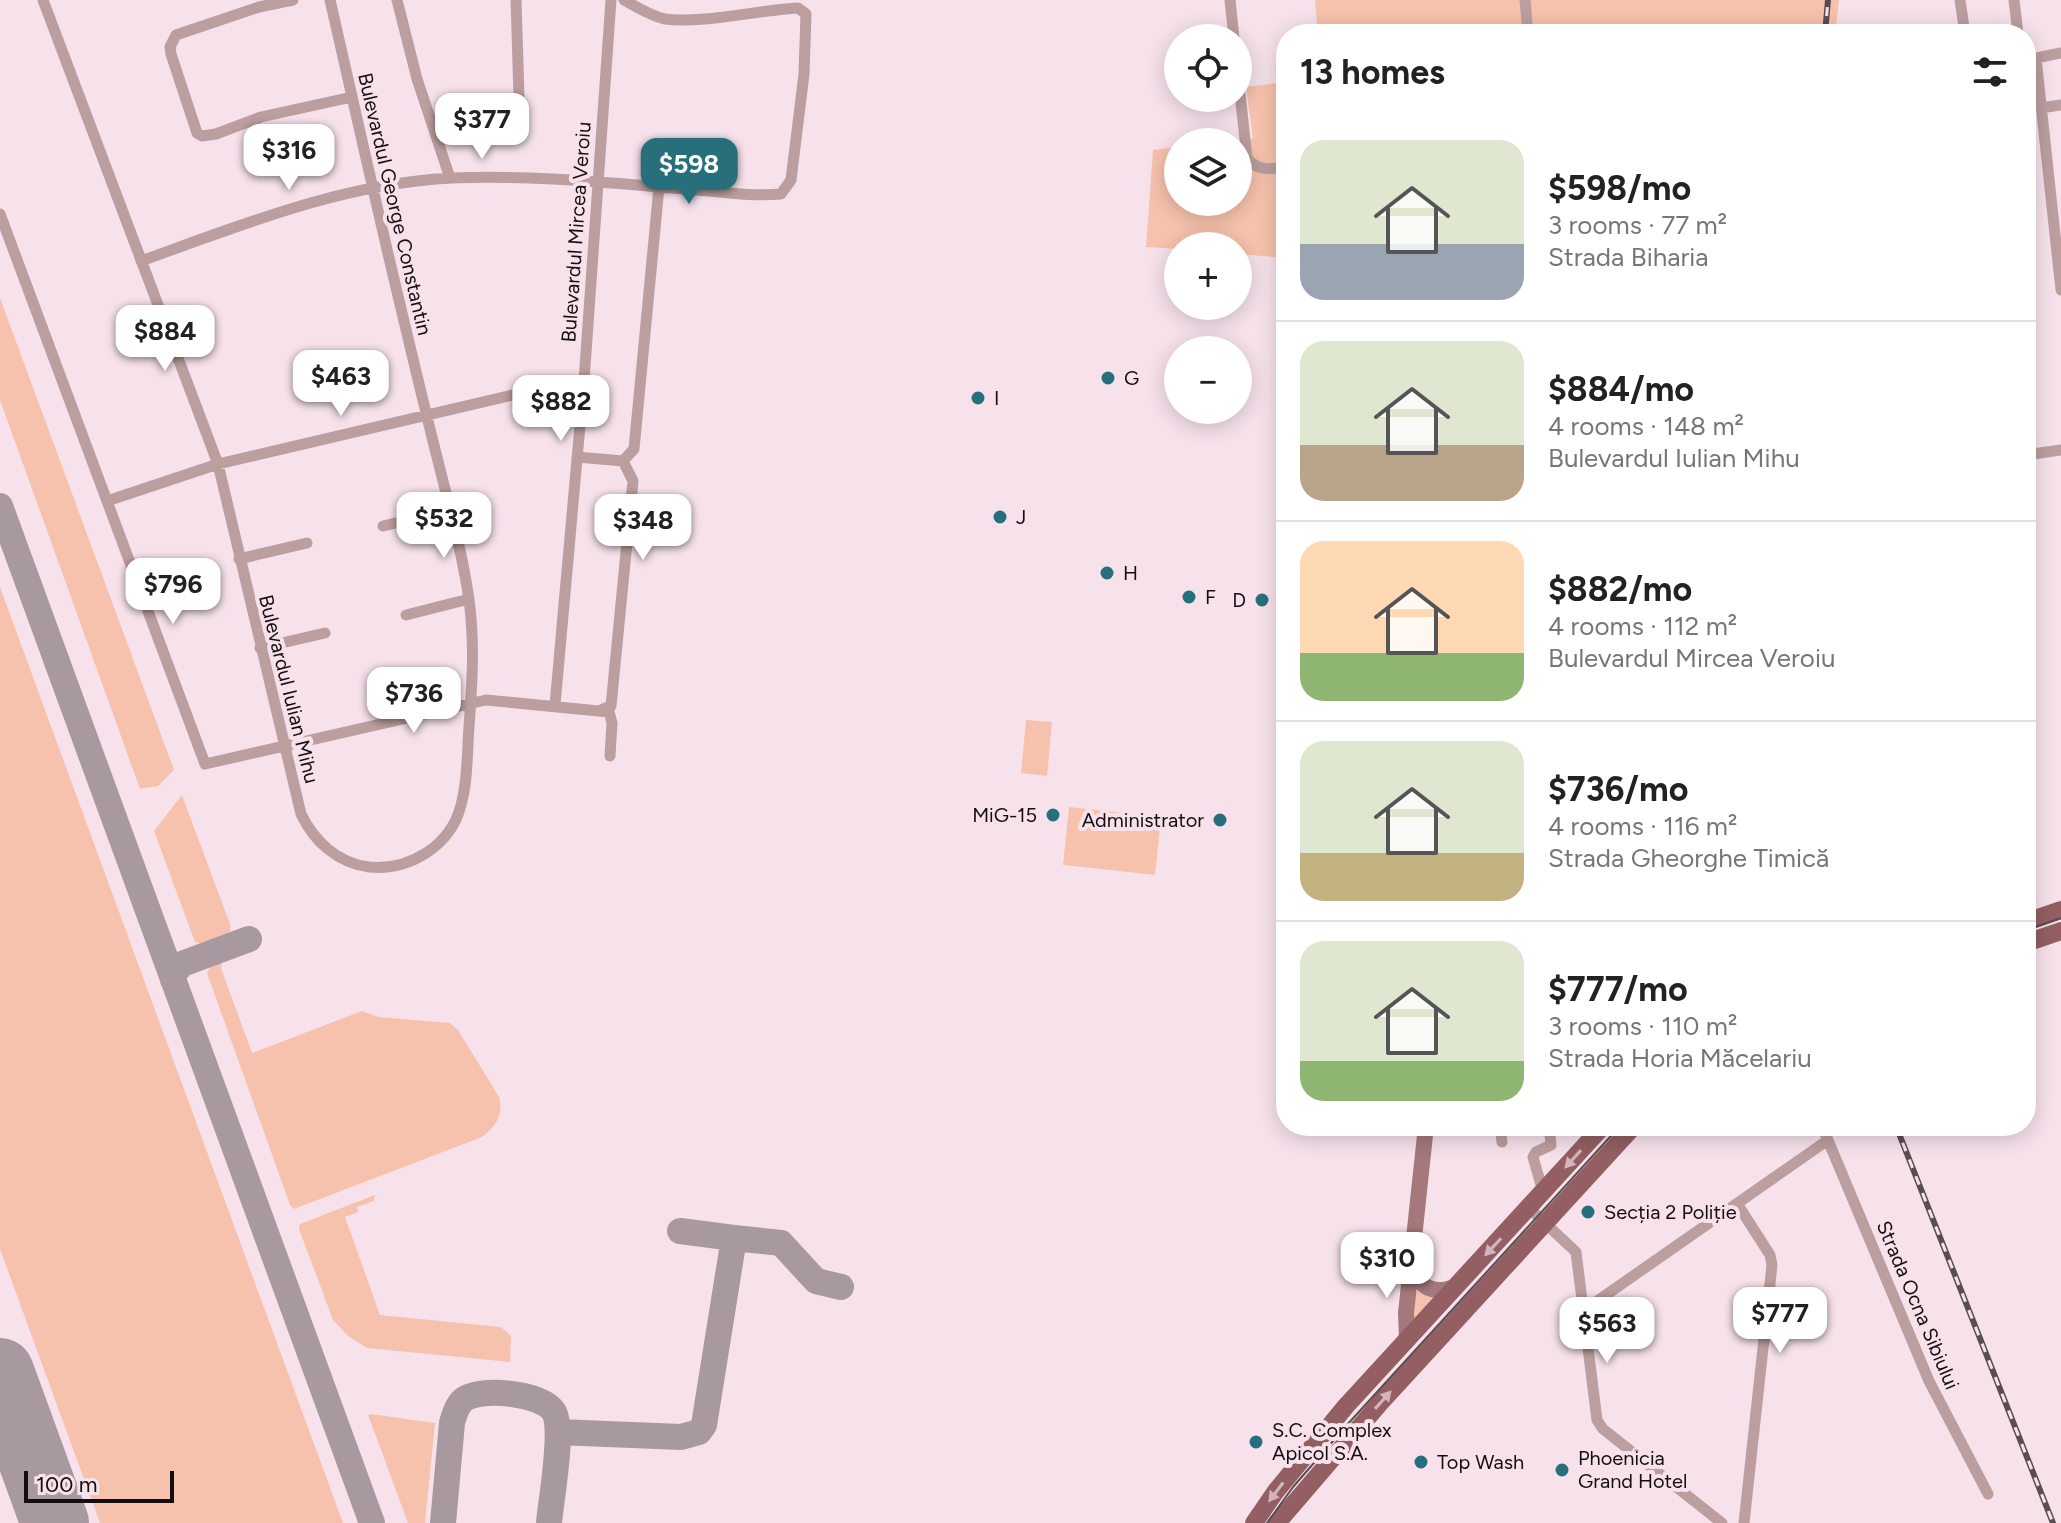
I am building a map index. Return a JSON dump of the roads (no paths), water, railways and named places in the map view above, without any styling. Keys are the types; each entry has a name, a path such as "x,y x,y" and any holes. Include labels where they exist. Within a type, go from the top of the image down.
{"main road":[{"path":"2036,918 2060,910"},
{"path":"2036,940 2061,931"},
{"path":"1254,1523 1320,1435 1594,1136"},
{"path":"1277,1523 1374,1409 1625,1136"}],"street":[{"name":"Bulevardul Iulian Mihu","path":"43,0 218,464 301,814 323,847 368,867 400,866 429,852 452,827 461,807 471,704 473,652 469,599 426,416"},
{"path":"293,0 259,7 176,35 170,47 171,54 197,133 202,136 216,134 261,117 352,97"},
{"name":"Bulevardul George Constantin","path":"330,0 426,416"},
{"path":"397,0 417,79 450,178"},
{"path":"516,0 519,96"},
{"name":"Bulevardul Mircea Veroiu","path":"555,705 584,381 611,0"},
{"path":"141,261 249,222 373,189 450,178 596,182 781,194 791,180 804,74 806,14 798,8 684,20 647,13 624,0"},
{"path":"1230,0 1233,24"},
{"path":"1525,0 1527,24"},
{"path":"1960,0 1964,24"},
{"path":"2014,0 2017,24"},
{"path":"2036,58 2061,53"},
{"path":"2036,84 2056,194 2061,290"},
{"path":"2041,108 2061,105"},
{"path":"1242,112 1247,158 1253,166 1276,168"},
{"path":"623,461 634,449 659,187"},
{"path":"0,214 205,764 486,700 603,709 612,717 610,756"},
{"path":"107,501 218,464 564,383 584,381"},
{"path":"2036,454 2061,450"},
{"path":"577,457 623,461"},
{"path":"603,709 611,706 633,481 623,461"},
{"path":"383,526 450,510"},
{"path":"239,559 307,543"},
{"path":"406,615 469,599"},
{"path":"260,648 325,633"},
{"path":"1407,1340 1405,1323 1425,1136"},
{"path":"1501,1136 1502,1142"},
{"path":"1543,1192 1533,1157 1536,1152 1551,1145 1550,1136"},
{"name":"Strada Ocna Sibiului","path":"1826,1136 1929,1381 1988,1494"},
{"path":"1583,1311 1828,1140"},
{"path":"1738,1205 1770,1255 1772,1265 1744,1523"},
{"path":"1529,1208 1576,1252 1597,1420 1603,1429 1722,1523"},
{"path":"1412,1260 1416,1277 1428,1289 1441,1291 1456,1286"}],"tram line":[{"path":"2036,927 2061,918"},
{"path":"1267,1523 1293,1487 1346,1426 1611,1136"}],"railway":[{"path":"1826,24 1828,0"},
{"path":"1900,1136 2053,1523"}],"place":[{"name":"G","path":"1108,378"},
{"name":"I","path":"978,398"},
{"name":"J","path":"1000,517"},
{"name":"H","path":"1107,573"},
{"name":"F","path":"1189,597"},
{"name":"D","path":"1262,600"},
{"name":"MiG-15","path":"1053,815"},
{"name":"Administrator","path":"1220,820"},
{"name":"Secția 2 Poliție","path":"1588,1212"},
{"name":"S.C. Complex Apicol S.A.","path":"1256,1442"},
{"name":"Top Wash","path":"1421,1462"},
{"name":"Phoenicia Grand Hotel","path":"1562,1470"}]}
